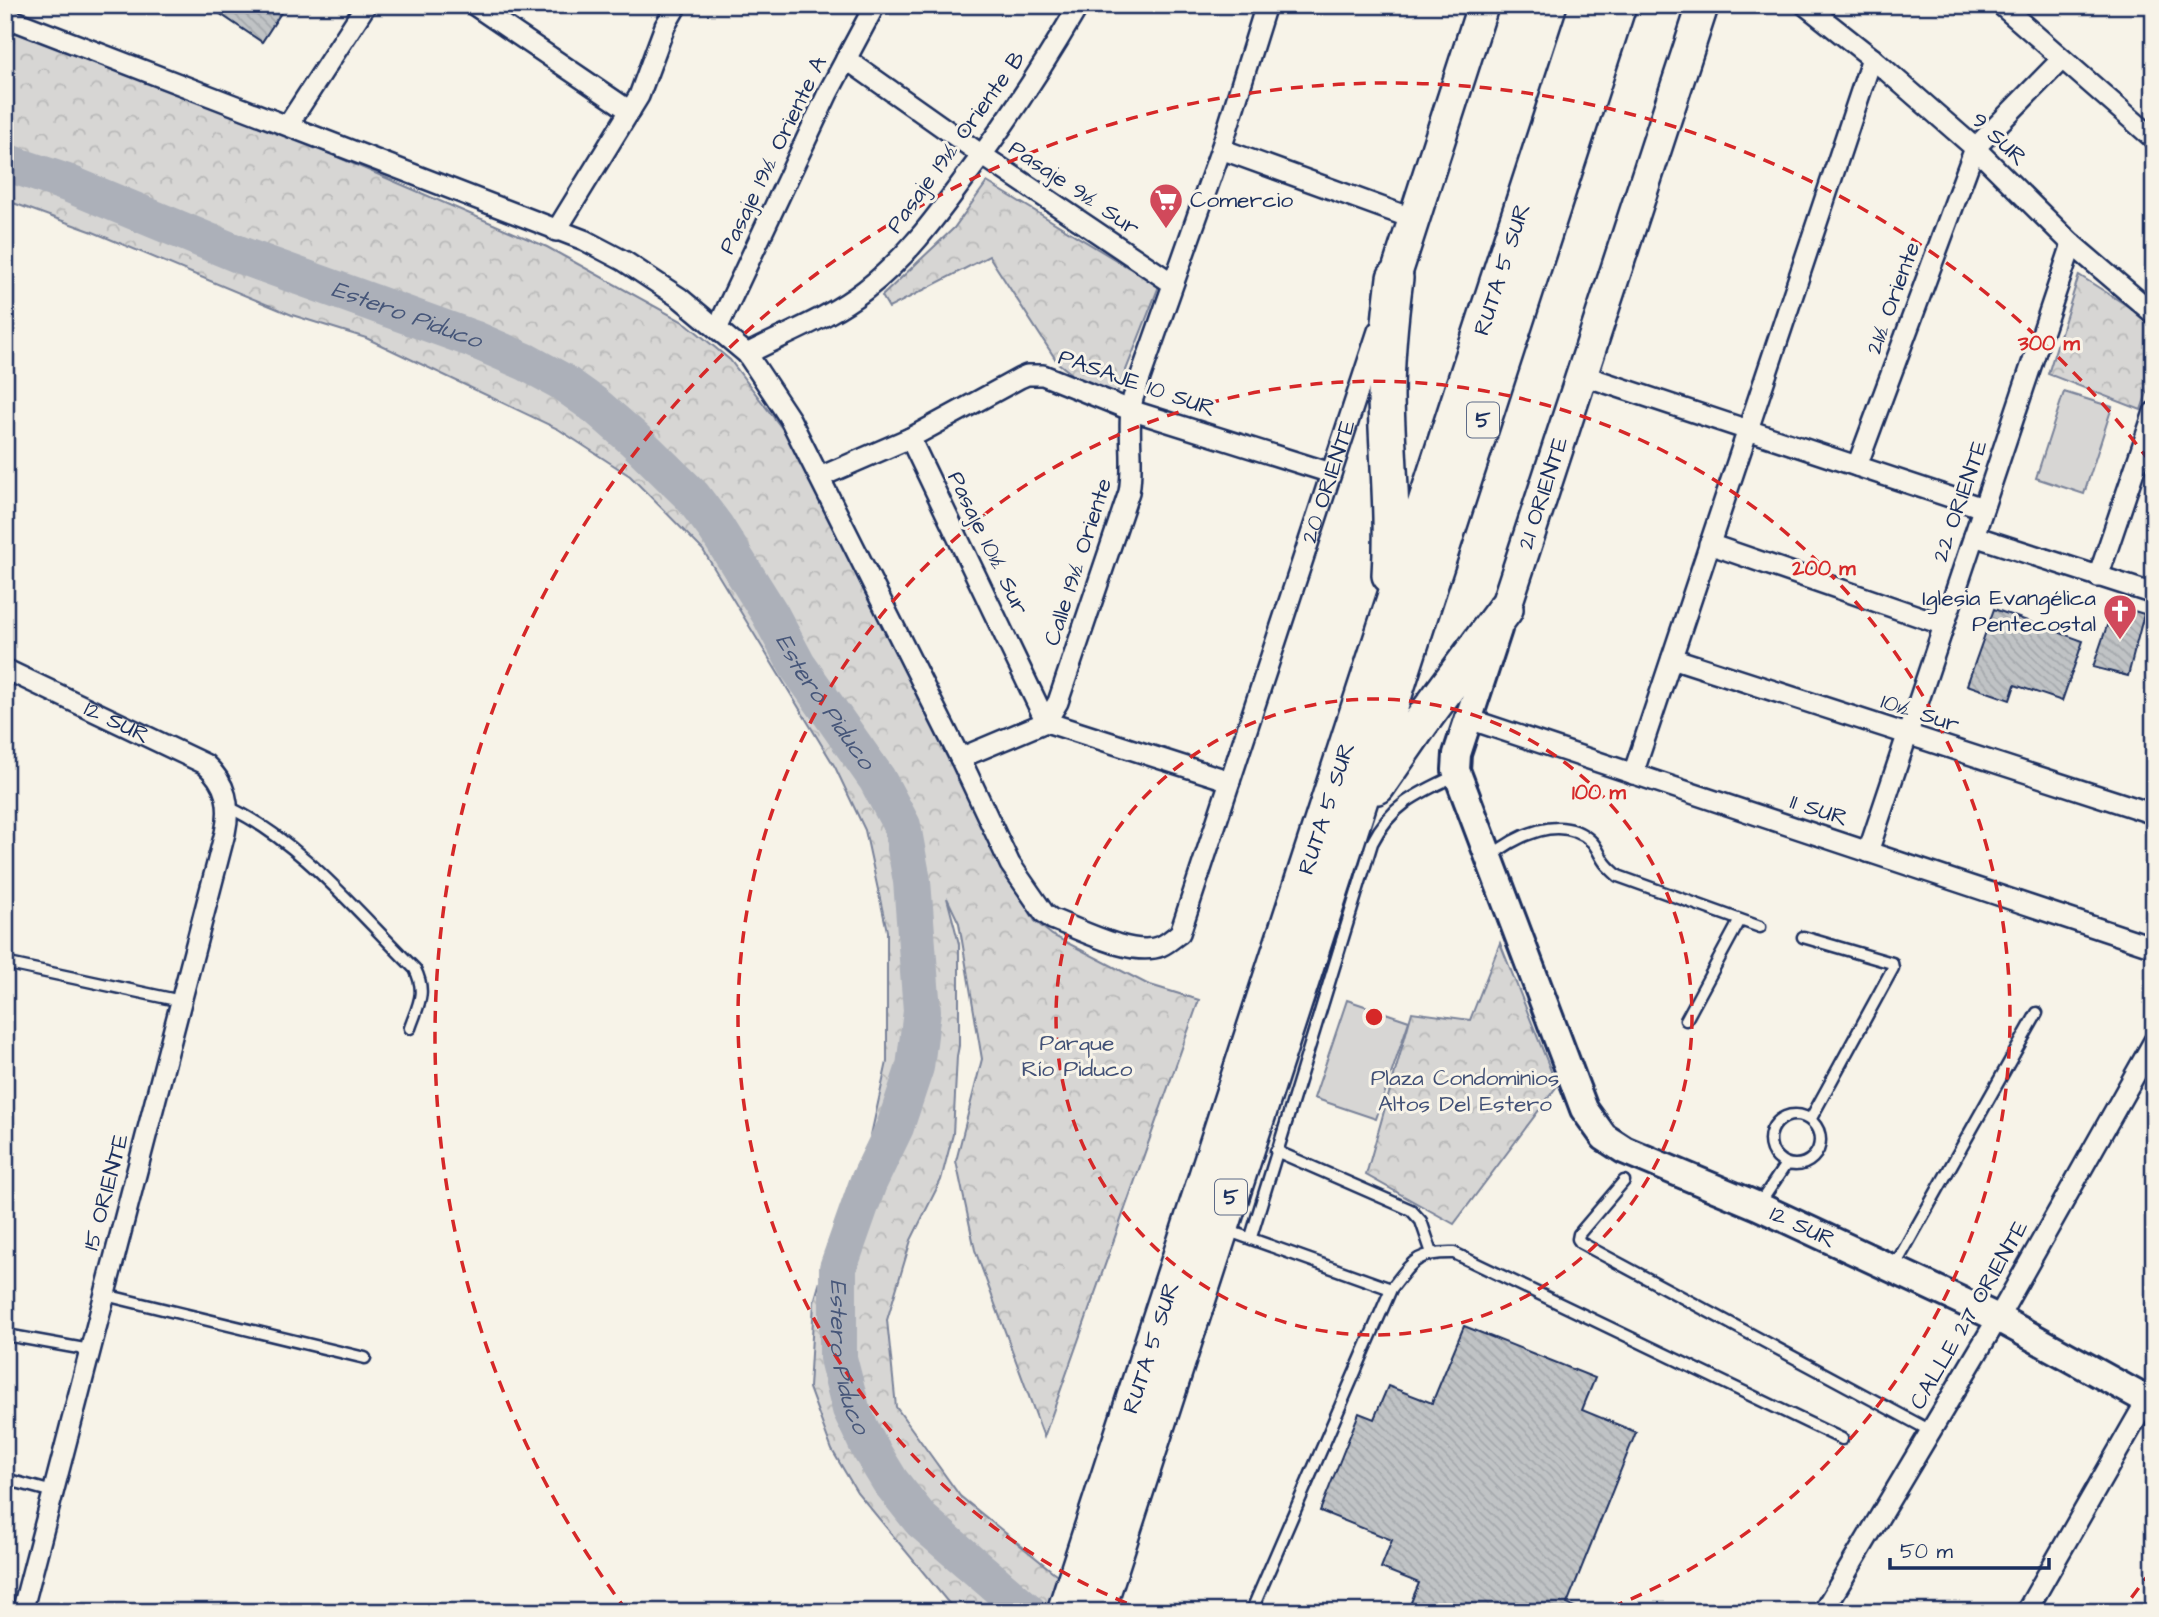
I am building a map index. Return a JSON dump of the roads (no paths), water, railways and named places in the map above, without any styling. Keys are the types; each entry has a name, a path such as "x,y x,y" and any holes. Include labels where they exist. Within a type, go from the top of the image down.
{"highway":[{"name":"RUTA 5 SUR","path":"1065,1612 1588,5"},
{"name":"RUTA 5 SUR","path":"1096,1612 1236,1233 1349,835 1618,5"},
{"path":"1386,625 1392,522 1387,363 1395,278"},
{"path":"1349,835 1393,762 1505,609"}],"main road":[{"name":"20 ORIENTE","path":"1395,278 1483,5"},
{"name":"21 ORIENTE","path":"1505,609 1703,5"}],"street":[{"path":"288,125 366,5"},
{"path":"474,5 630,111"},
{"path":"556,231 630,111 646,81 665,26 677,5"},
{"name":"Pasaje 19½ Oriente A","path":"718,327 828,93 874,5"},
{"name":"Pasaje 19½ Oriente B","path":"747,354 839,308 883,274 919,239 982,155 1079,5"},
{"name":"Calle 19½ Oriente","path":"1046,722 1058,702 1129,492 1132,469 1130,410 1172,283 1221,149 1266,5"},
{"name":"9 SUR","path":"1805,5 1872,58 1975,148 2072,244 2154,314"},
{"path":"2001,5 2154,139"},
{"path":"5,16 584,240 624,261 718,327 747,354 790,419 960,758 1046,722 1230,781"},
{"path":"1633,774 1872,58"},
{"name":"Pasaje 9½ Sur","path":"846,59 982,155 1172,283"},
{"path":"1975,148 2062,59"},
{"name":"21½ Oriente","path":"1857,466 1975,148"},
{"path":"1221,149 1414,219"},
{"name":"22 ORIENTE","path":"1868,852 2072,244"},
{"name":"20 ORIENTE","path":"960,758 1010,864 1044,912 1052,919 1121,945 1142,949 1160,946 1180,933 1395,278"},
{"name":"PASAJE 10 SUR","path":"820,477 910,438 1027,375 1043,375 1130,410 1331,473"},
{"path":"1582,375 1983,508"},
{"path":"2098,577 2147,457 2154,412"},
{"name":"Pasaje 10½ Sur","path":"910,438 1046,722"},
{"path":"1974,536 2154,594"},
{"path":"1709,544 1944,625"},
{"name":"21 ORIENTE","path":"1505,609 1457,754 1457,775 1535,977"},
{"name":"10½ Sur","path":"1672,658 2154,814"},
{"name":"12 SUR","path":"5,669 194,757 205,764 223,784"},
{"name":"11 SUR","path":"1469,719 2154,947"},
{"name":"15 ORIENTE","path":"22,1612 225,833 228,807 223,784"},
{"name":"12 SUR","path":"1535,977 1584,1109 1604,1137 1624,1150 1758,1206 1998,1318 2150,1402"},
{"name":"CALLE 27 ORIENTE","path":"1824,1612 1929,1430 1998,1318 2154,1041"},
{"path":"2026,1612 2150,1402"}],"lane":[{"path":"1391,1289 1236,1233 1276,1151 1372,843 1386,819 1399,806 1413,796 1457,775"},
{"path":"228,807 251,818 297,851 415,969 421,981 422,993 410,1028"},
{"path":"1488,859 1508,843 1538,830 1571,830 1591,841 1605,863 1618,876 1760,927"},
{"path":"1686,1020 1740,920"},
{"path":"1803,937 1892,963 1893,968 1810,1120"},
{"path":"9,964 181,1002"},
{"path":"1893,1269 2038,1013"},
{"path":"1797,1115 1810,1120 1819,1132 1820,1146 1807,1162 1793,1166 1786,1164 1771,1149 1770,1135 1777,1122 1797,1115"},
{"path":"1276,1151 1411,1210 1421,1221 1432,1253"},
{"path":"1758,1206 1786,1164"},
{"path":"1625,1181 1579,1234 1581,1243 1929,1430"},
{"path":"1251,1612 1391,1289 1413,1261 1432,1253 1454,1253 1843,1439"},
{"path":"105,1295 365,1357"},
{"path":"12,1336 90,1350"},
{"path":"5,1479 53,1492"}],"waterway":[{"name":"Estero Piduco","path":"5,162 67,183 243,256 473,339 526,362 561,381 596,406 635,440 692,496 716,528 770,614 797,665 877,779 902,826 912,881 922,1011 915,1067 895,1127 868,1183 838,1268 838,1358 851,1409 868,1445 890,1481 921,1520 1028,1612"}],"place":[{"name":"Comercio","path":"1166,230"},
{"name":"Iglesia Evangélica Pentecostal","path":"2120,641"}],"park label":[{"name":"Parque Río Piduco","path":"1077,1056"},
{"name":"Plaza Condominios Altos Del Estero","path":"1465,1091"}]}
